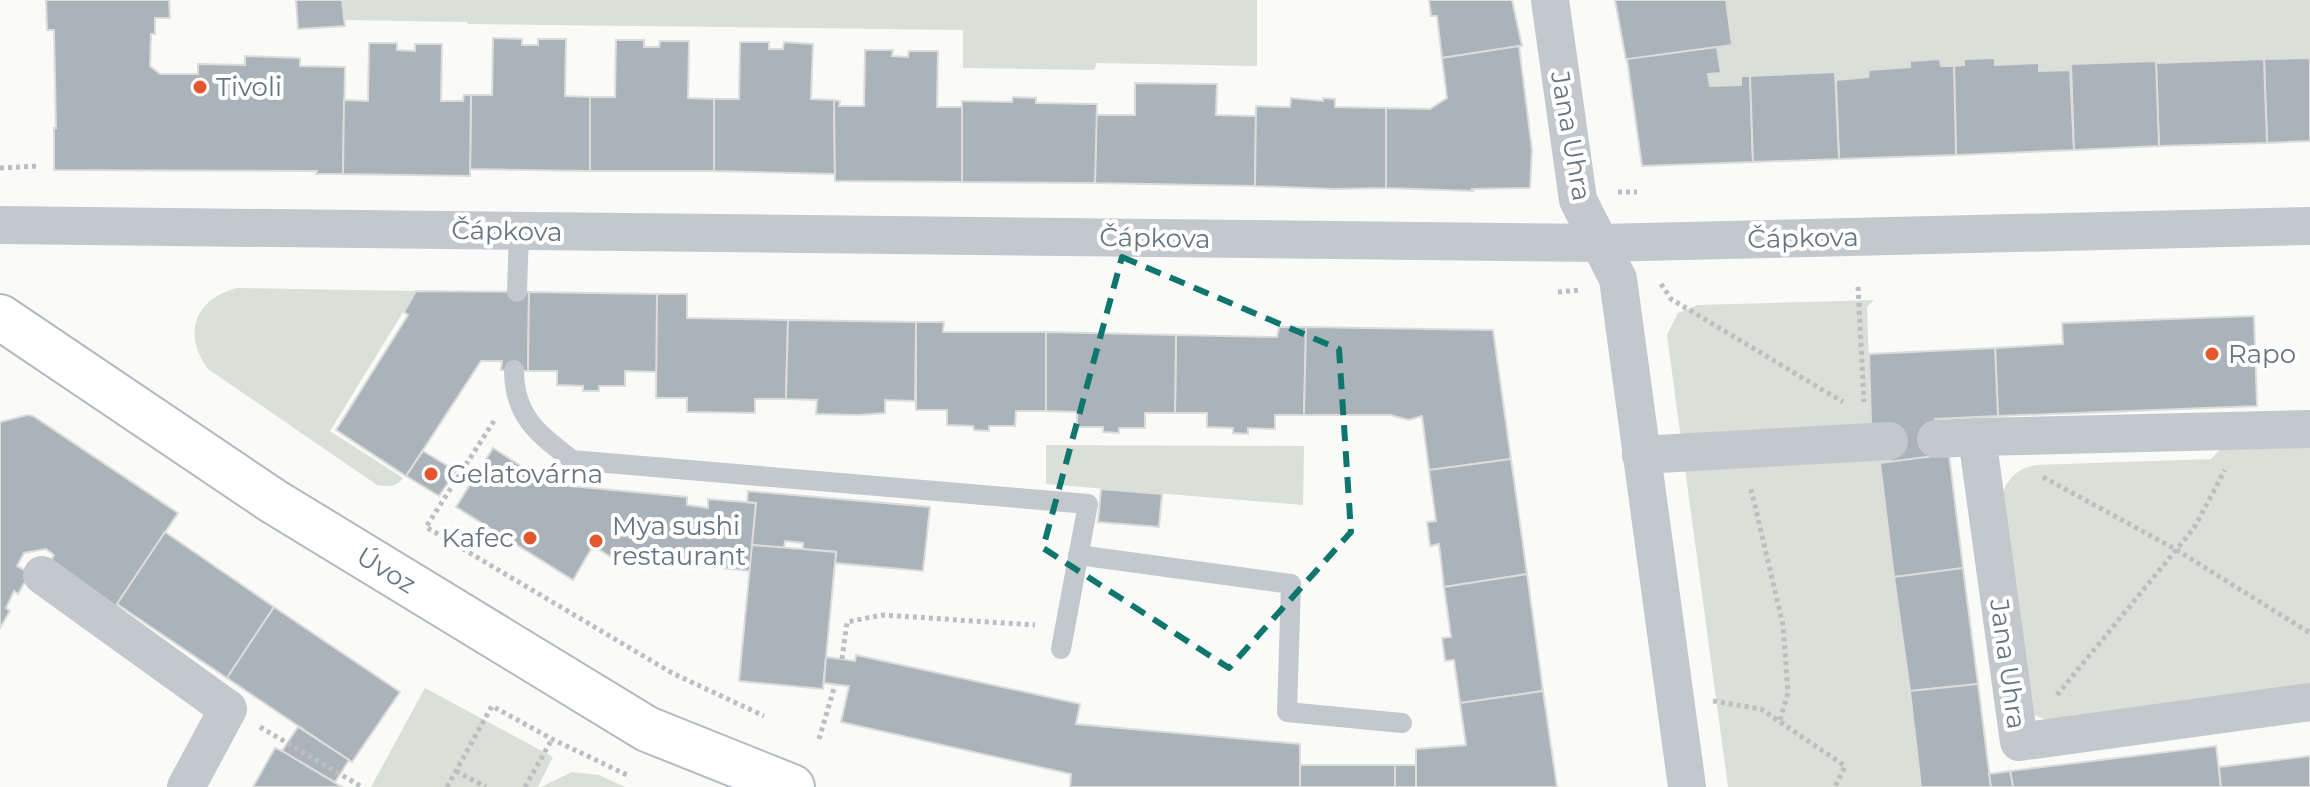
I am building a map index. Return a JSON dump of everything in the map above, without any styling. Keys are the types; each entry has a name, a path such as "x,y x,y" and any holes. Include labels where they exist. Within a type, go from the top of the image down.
{"main road":[{"name":"Úvoz","path":"0,317 273,501 647,729 792,787"}],"street":[{"name":"Jana Uhra","path":"1550,0 1578,200 1618,279 1687,787"},
{"name":"Čápkova","path":"0,225 1600,243 2310,226"},
{"path":"1936,439 2310,429"},
{"path":"1641,455 1744,448 1874,433"},
{"name":"Jana Uhra","path":"1977,437 2019,742 2310,702"},
{"path":"42,575 228,709 186,787"}],"lane":[{"path":"517,292 519,231"},
{"path":"514,380 533,429 572,460 1088,504 1061,649"},
{"path":"1078,555 1291,584 1287,712 1402,723"}],"path":[{"path":"0,168 39,166"},
{"path":"1858,287 1874,433"},
{"path":"1671,299 1874,433"},
{"path":"514,380 426,527 672,673 764,716"},
{"path":"2019,742 2194,528 2246,431"},
{"path":"1977,437 2017,463 2175,549 2310,633"},
{"path":"1744,448 1756,520 1783,625 1788,693 1780,720"},
{"path":"842,659 847,622 882,615 1065,627"},
{"path":"819,739 835,685"},
{"path":"1704,701 1761,709 1780,720 1845,766 1835,787"},
{"path":"447,787 492,706 627,775"},
{"path":"228,709 362,787"},
{"path":"525,787 552,739"},
{"path":"456,771 486,787"}],"highlighted area":[{"path":"1122,257 1339,349 1351,532 1229,668 1043,548"}],"shaded area":[{"path":"343,0 1257,0 1257,66 1097,63 1094,70 963,68 963,30 344,20"},
{"path":"1726,0 2310,0 2310,58 2071,64 2070,70 2039,71 2039,63 1995,65 1994,58 1965,59 1964,65 1941,66 1940,59 1910,61 1910,67 1869,70 1868,77 1836,80 1835,72 1741,76 1741,85 1710,86 1708,74 1721,73 1717,47 1732,44"},
{"path":"237,288 416,291 330,431 403,478 401,481 392,486 377,485 208,369 196,343 197,319 211,300"},
{"path":"1874,300 1867,307 1871,423 1888,423 1890,462 1880,463 1921,787 1728,787 1667,335 1678,313 1697,305"},
{"path":"1046,445 1304,446 1303,505 1046,484"},
{"path":"2224,445 2310,446 2310,691 2047,720 2034,715 2001,496 2010,479 2023,469 2036,465 2211,459"},
{"path":"425,688 553,757 538,787 371,787"},
{"path":"572,772 599,775 625,787 541,787"}],"building":[{"name":"Tivoli","path":"46,0 169,0 170,18 155,18 155,34 151,34 150,66 160,74 198,74 198,64 245,65 245,56 300,58 300,66 345,67 343,174 316,174 317,171 54,170 54,30 47,30"},
{"path":"296,0 342,0 345,26 298,29"},
{"path":"1429,0 1512,0 1522,46 1442,58 1437,16 1431,16"},
{"path":"1615,0 1726,0 1732,45 1626,60"},
{"path":"493,38 522,39 522,45 538,45 538,39 566,39 565,96 590,97 590,171 470,169 471,95 492,95"},
{"path":"616,40 644,40 644,47 659,47 660,41 689,41 688,98 714,99 714,171 590,171 590,97 615,97"},
{"path":"740,42 769,42 769,49 783,49 784,42 813,44 811,99 834,100 835,174 714,171 714,99 739,99"},
{"path":"369,43 397,43 397,50 415,51 415,44 442,44 441,101 463,101 464,95 471,95 470,176 343,174 344,100 368,101"},
{"path":"1519,46 1532,150 1530,188 1473,191 1386,188 1386,108 1430,109 1447,98 1442,58"},
{"path":"1717,47 1721,73 1708,74 1710,86 1741,85 1741,76 1750,76 1753,162 1642,166 1627,59"},
{"path":"865,50 893,50 892,56 908,57 909,51 938,51 937,107 963,107 962,182 835,181 834,100 840,101 839,106 864,106"},
{"path":"1995,58 1995,65 2039,63 2039,71 2070,70 2074,150 1956,155 1954,66 1964,65 1964,59"},
{"path":"2310,58 2310,141 2267,143 2264,59"},
{"path":"1940,59 1941,66 1954,66 1956,155 1839,159 1836,80 1868,77 1869,70 1910,67 1910,61"},
{"path":"2264,59 2267,143 2159,146 2156,63"},
{"path":"2156,61 2159,146 2074,150 2071,64"},
{"path":"1835,72 1839,159 1753,162 1750,76"},
{"path":"1135,83 1217,84 1216,115 1256,116 1255,186 1095,183 1096,115 1135,115"},
{"path":"1013,97 1036,98 1036,103 1097,104 1095,183 962,182 962,101 1012,102"},
{"path":"1291,98 1335,99 1335,107 1386,108 1386,188 1255,186 1256,106 1290,107"},
{"path":"416,291 529,292 528,371 501,370 502,361 481,361 406,476 336,430 408,315 404,312"},
{"path":"529,292 657,294 657,372 625,371 625,386 599,386 599,391 583,391 583,386 557,385 557,371 528,371"},
{"path":"657,294 687,294 687,318 788,320 786,399 755,399 755,413 687,412 687,398 656,398"},
{"path":"2254,316 2257,406 1998,416 1995,348 2063,344 2062,323"},
{"path":"788,320 916,322 915,401 885,400 885,413 858,415 816,414 817,400 786,399"},
{"path":"916,322 944,322 943,332 1046,332 1046,411 1016,411 1015,426 989,426 989,431 974,430 973,426 947,425 947,410 916,410"},
{"path":"1279,327 1306,327 1304,415 1275,415 1275,429 1248,428 1248,434 1233,433 1233,428 1207,427 1207,413 1175,413 1176,335 1277,337"},
{"path":"1306,327 1493,330 1511,459 1429,470 1422,416 1409,420 1390,415 1304,415"},
{"path":"1046,332 1176,335 1175,413 1145,413 1145,428 1119,428 1119,433 1103,432 1103,427 1077,427 1077,412 1046,411"},
{"path":"1995,348 1998,416 1935,419 1936,456 1890,462 1889,441 1871,423 1869,354"},
{"path":"33,416 178,513 113,610 49,565 54,555 46,549 24,553 17,566 30,573 18,594 14,591 6,608 10,611 0,628 0,422"},
{"path":"493,448 549,484 687,497 687,505 708,508 708,499 756,503 750,571 611,557 593,546 573,580 456,507"},
{"path":"423,451 456,471 439,496 406,476"},
{"path":"1949,454 1963,568 1894,577 1880,463"},
{"path":"1511,459 1527,574 1444,587 1439,544 1430,546 1427,522 1436,521 1429,470"},
{"path":"1101,489 1162,494 1159,527 1098,522"},
{"path":"748,491 930,507 923,571 835,563 836,552 803,549 803,543 785,541 784,548 752,545 756,503 747,502"},
{"path":"165,532 274,607 227,678 117,604"},
{"path":"752,545 836,552 823,689 739,681"},
{"path":"1963,568 1978,684 1910,691 1894,577"},
{"path":"1527,574 1543,691 1460,703 1454,660 1445,661 1442,638 1451,637 1444,587"},
{"path":"274,607 400,692 352,762 227,678"},
{"path":"856,655 1080,704 1076,724 1300,744 1300,787 1070,787 1071,774 841,722 849,686 824,683 826,657 855,661"},
{"path":"1978,684 1991,787 1921,787 1910,691"},
{"path":"1543,691 1557,787 1416,787 1416,749 1466,745 1460,703"},
{"path":"298,727 349,760 335,782 282,751"},
{"path":"2216,746 2221,787 2013,787 2010,771"},
{"path":"275,748 282,751 342,787 253,787"},
{"path":"2310,756 2310,787 2221,787 2219,767"},
{"path":"1300,765 1395,765 1395,787 1300,787"},
{"path":"1395,765 1416,765 1416,787 1395,787"},
{"path":"2010,771 2013,787 1991,787 1989,774"}],"place":[{"name":"Tivoli","path":"200,87"},
{"name":"Rapo","path":"2212,354"},
{"name":"Gelatovárna","path":"431,474"},
{"name":"Kafec","path":"530,538"},
{"name":"Mya sushi restaurant","path":"596,541"}]}
